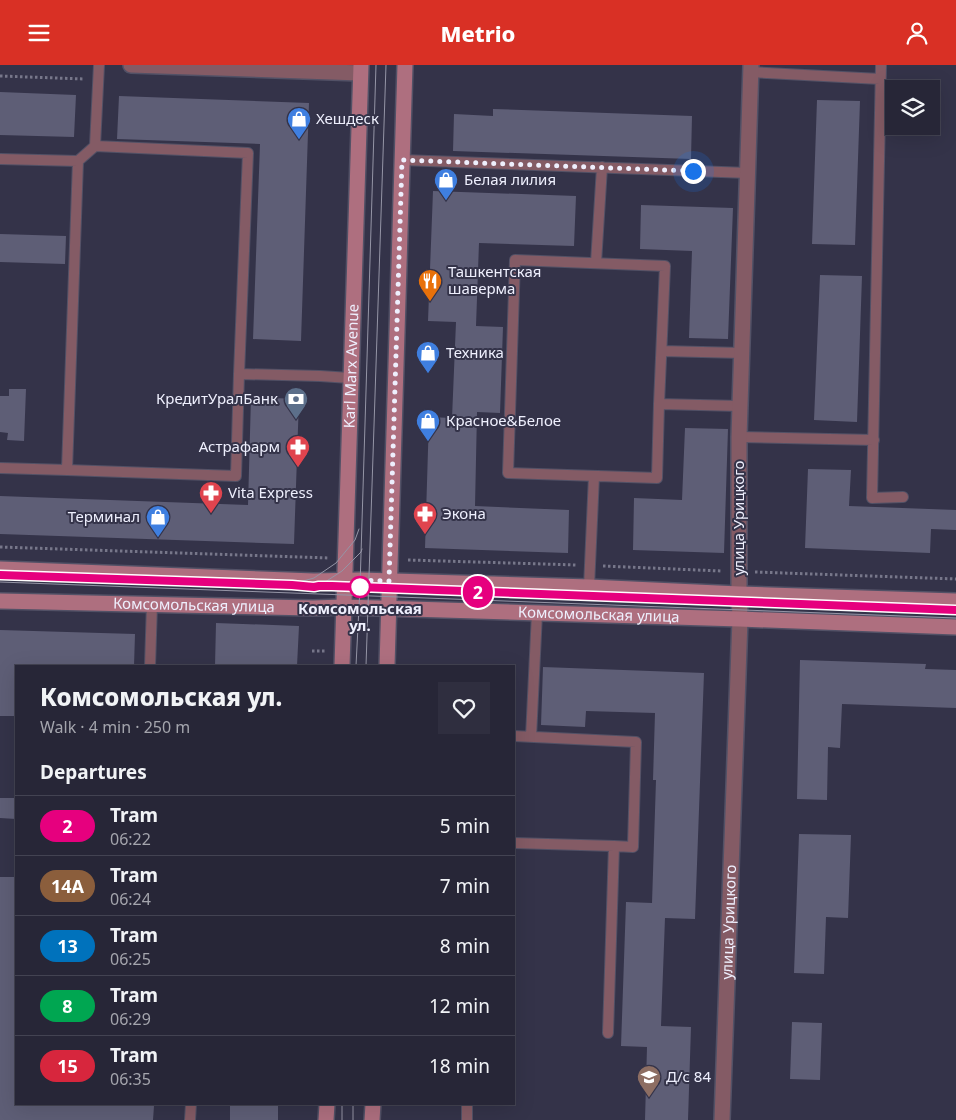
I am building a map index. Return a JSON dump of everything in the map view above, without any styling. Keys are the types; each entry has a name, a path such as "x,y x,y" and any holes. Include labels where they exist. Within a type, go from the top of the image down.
{"main road":[{"path":"387,665 405,65"},
{"name":"Karl Marx Avenue","path":"342,665 360,69"},
{"name":"Комсомольская улица","path":"0,569 314,581 344,580 589,587 956,601"},
{"name":"Комсомольская улица","path":"0,601 313,608 344,607 956,627"},
{"path":"326,1120 327,1105"},
{"path":"372,1120 373,1105"}],"street":[{"path":"131,65 360,69"},
{"name":"улица Урицкого","path":"722,1120 740,619 739,437 750,68"}],"lane":[{"path":"95,146 99,65"},
{"path":"881,65 872,499 902,497"},
{"path":"750,68 880,79"},
{"path":"0,159 78,161 95,146 248,153 236,476 0,467"},
{"path":"402,160 748,173"},
{"path":"67,470 78,161"},
{"path":"596,263 602,167"},
{"path":"515,261 596,263 665,266 657,478 508,473 515,261"},
{"path":"662,351 742,353"},
{"path":"239,374 320,375 350,378"},
{"path":"659,404 740,406"},
{"path":"739,437 874,441"},
{"path":"589,587 594,476"},
{"path":"150,665 152,604"},
{"path":"531,737 537,613"},
{"path":"515,736 636,742 633,847 515,843"},
{"path":"608,1033 614,846"},
{"path":"190,1120 191,1105"},
{"path":"467,1105 467,1120"}],"path":[{"path":"0,547 345,558"},
{"path":"390,560 590,565 956,579"}],"building":[{"path":"0,92 76,95 74,137 0,135"},
{"path":"119,96 309,103 301,341 253,339 260,144 117,139"},
{"path":"817,100 860,101 855,245 812,244"},
{"path":"493,109 692,116 691,159 453,151 454,114 493,116"},
{"path":"433,191 576,196 574,246 479,243 476,326 503,327 500,413 477,412 475,506 569,510 568,553 425,548 429,417 452,418 456,322 428,321"},
{"path":"641,205 733,208 728,339 689,338 692,251 640,249"},
{"path":"0,234 66,236 65,264 0,262"},
{"path":"820,275 862,276 857,422 814,420"},
{"path":"9,389 26,389 24,441 7,440 8,433 0,432 0,396 9,396"},
{"path":"251,397 299,399 294,544 0,534 0,496 248,505"},
{"path":"685,428 728,429 724,553 633,550 634,498 682,500"},
{"path":"808,469 851,470 849,506 956,510 956,530 931,529 930,553 805,548"},
{"path":"216,623 299,626 297,665 215,665"},
{"path":"0,630 135,634 134,665 15,665 15,716 0,716"},
{"path":"800,660 926,664 925,669 956,670 956,708 842,704 840,748 828,747 827,800 797,799"},
{"path":"543,667 704,673 695,919 665,918 661,1026 691,1027 688,1120 645,1120 647,1047 621,1046 626,902 652,903 656,780 653,780 655,713 586,711 585,727 541,725"},
{"path":"0,798 15,798 15,819 0,818"},
{"path":"799,834 851,835 848,918 826,917 824,974 794,973"},
{"path":"0,877 15,877 15,1105 154,1106 153,1120 0,1120"},
{"path":"792,1022 822,1023 820,1080 790,1079"},
{"path":"230,1105 278,1105 278,1120 230,1120"}],"tram line":[{"path":"356,665 376,65"},
{"path":"366,665 386,65"},
{"path":"296,583 314,578 336,563 355,540 359,529"},
{"path":"319,586 342,571 362,549"},
{"path":"0,575 956,610"},
{"name":"2","path":"0,575 956,610"},
{"path":"0,582 956,618"},
{"path":"342,1105 342,1120"},
{"path":"353,1105 353,1120"}],"place":[{"name":"Хешдеск","path":"299,140"},
{"name":"Белая лилия","path":"446,201"},
{"name":"Ташкентская шаверма","path":"430,302"},
{"name":"Техника","path":"428,374"},
{"name":"КредитУралБанк","path":"296,420"},
{"name":"Красное&Белое","path":"428,442"},
{"name":"Астрафарм","path":"298,468"},
{"name":"Vita Express","path":"211,514"},
{"name":"Экона","path":"425,535"},
{"name":"Терминал","path":"158,538"},
{"name":"Комсомольская ул.","path":"360,587"},
{"name":"Д/с 84","path":"649,1098"}],"route":[{"path":"360,587 360,580 389,581 402,160 693,171"}]}
